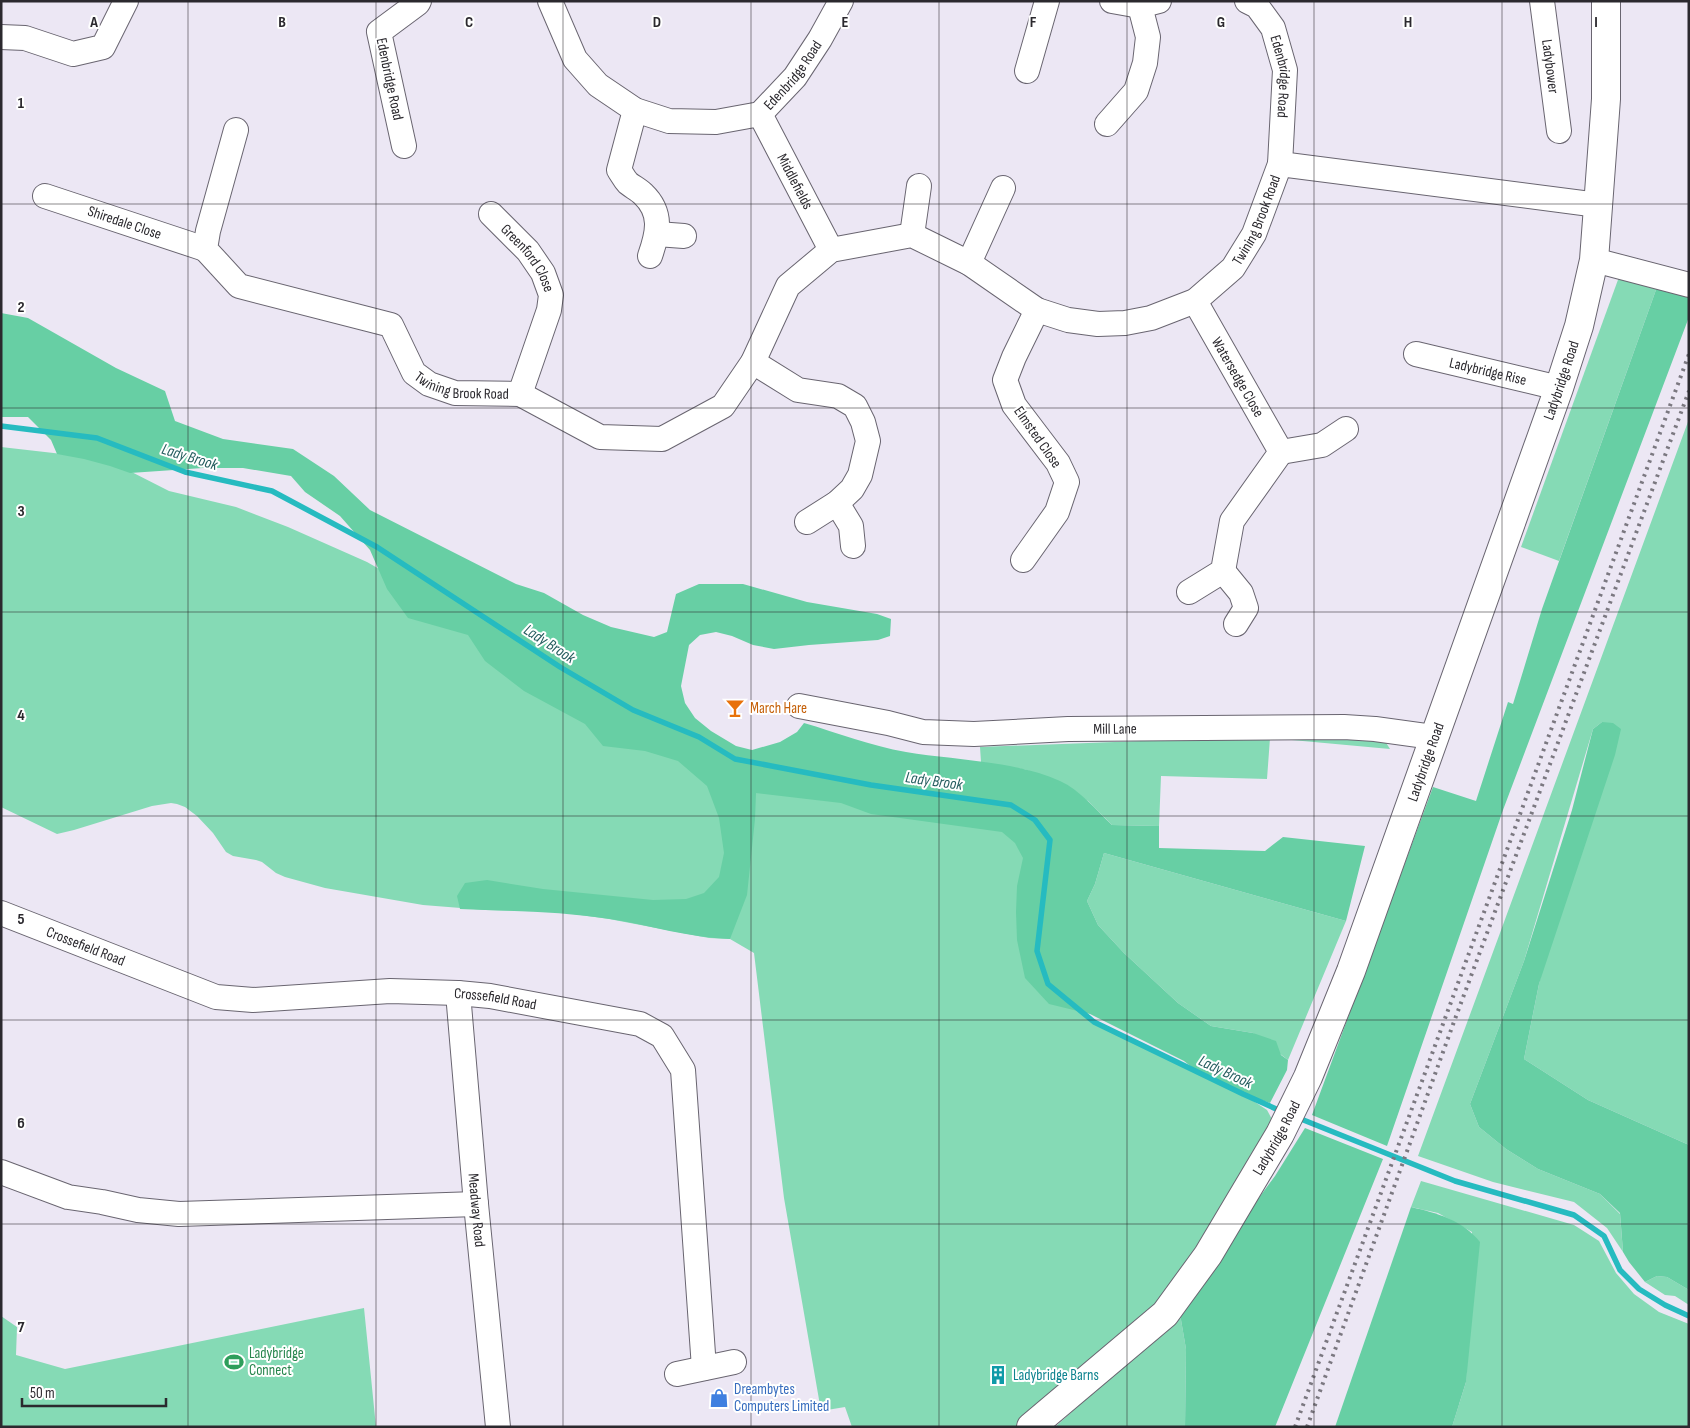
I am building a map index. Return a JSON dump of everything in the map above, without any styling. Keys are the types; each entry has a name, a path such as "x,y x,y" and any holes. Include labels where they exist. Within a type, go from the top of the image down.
{"street":[{"path":"1,37 24,38 73,54 104,47 126,1"},
{"name":"Edenbridge Road","path":"404,146 379,32 418,4 419,1"},
{"name":"Edenbridge Road","path":"550,1 575,59 598,84 635,110 669,121 716,122 760,114 795,77 820,39 841,1"},
{"path":"1027,71 1047,1"},
{"path":"1107,124 1136,91 1145,63 1150,3 1112,1"},
{"name":"Ladybower","path":"1542,1 1559,132"},
{"name":"Ladybridge Road","path":"1031,1427 1165,1314 1208,1255 1280,1134 1308,1077 1351,970 1559,388 1579,326 1594,260 1606,99 1606,1"},
{"name":"Edenbridge Road","path":"1255,3 1273,28 1284,70 1280,164"},
{"path":"635,110 619,170 626,182 643,194 653,205 657,219 654,245 684,236"},
{"name":"Middlefields","path":"760,114 831,250"},
{"path":"205,249 208,231 236,130"},
{"name":"Twining Brook Road","path":"205,249 239,286 391,325 414,374 429,384 454,393 520,394 600,436 662,439 723,406 753,362 788,286 831,250 912,235 969,263 1037,310 1068,320 1098,324 1125,323 1151,318 1195,301 1234,268 1254,234 1280,164 1598,205"},
{"path":"912,235 918,186"},
{"path":"969,263 1003,188"},
{"name":"Shiredale Close","path":"45,196 205,249"},
{"name":"Greenford Close","path":"491,214 528,251 543,273 551,295 550,310 520,394"},
{"path":"1594,260 1689,285"},
{"name":"Watersedge Close","path":"1195,301 1281,452"},
{"name":"Elmsted Close","path":"1023,560 1057,512 1067,482 1058,463 1014,405 1005,380 1037,310"},
{"name":"Ladybridge Rise","path":"1416,354 1559,388"},
{"path":"753,362 798,390 838,396 855,406 863,422 868,440 860,475 852,489 837,503 807,522"},
{"path":"1189,592 1223,571 1232,521 1281,452 1322,445 1346,429"},
{"path":"837,503 851,526 853,546"},
{"path":"1223,571 1242,593 1246,608 1236,624"},
{"name":"Mill Lane","path":"799,706 888,723 923,732 974,734 1068,729 1344,728 1375,729 1433,737"},
{"name":"Crossefield Road","path":"1,913 216,997 253,1000 390,991 458,993 490,996 640,1024 662,1036 683,1070 704,1368"},
{"name":"Meadway Road","path":"458,993 498,1427"},
{"path":"1,1172 68,1197 138,1210 179,1214 476,1204"},
{"path":"676,1374 734,1362"}],"green space":[{"path":"1619,277 1657,287 1559,561 1521,547"},
{"path":"1657,287 1689,296 1689,317 1503,810 1387,1146 1312,1115 1433,787 1476,801 1508,702 1513,704 1542,609"},
{"path":"1,313 28,318 116,368 165,391 175,421 223,439 293,449 334,476 370,510 516,584 544,593 583,615 611,627 654,637 667,632 676,594 699,584 743,584 807,602 877,614 891,619 890,636 878,640 774,649 753,645 732,636 716,632 700,635 689,645 681,686 685,703 695,718 711,731 736,746 752,750 780,742 797,732 804,723 867,743 906,752 1024,769 1043,774 1067,785 1081,795 1112,825 1159,826 1159,848 1265,851 1283,837 1365,846 1346,921 1104,853 1095,884 1087,901 1098,925 1124,953 1178,1003 1211,1026 1253,1033 1276,1041 1281,1055 1288,1060 1287,1070 1270,1103 1214,1081 1184,1061 1090,1014 1049,1004 1025,978 1017,940 1016,912 1017,886 1023,858 1015,843 1002,832 871,814 841,803 756,793 747,895 730,939 700,936 591,916 460,909 457,896 465,883 487,880 543,889 653,900 686,899 704,893 719,877 724,853 719,818 707,786 678,761 645,751 603,746 585,724 524,691 485,661 468,635 408,618 387,589 370,550 340,516 305,492 291,476 243,468 203,468 130,473 84,459 57,454 51,440 28,417 1,417"},
{"path":"1689,419 1689,1145 1588,1100 1524,1059 1539,984 1602,722 1593,729 1524,961 1470,1104 1479,1127 1506,1149 1538,1169 1600,1194 1620,1214 1623,1252 1607,1228 1574,1202 1493,1182 1418,1156"},
{"path":"1,447 106,459 169,491 236,507 288,527 367,562 475,624 725,750 1035,820 1048,984 1094,1022 1243,1094 1267,1110 1280,1134 1165,1314 1031,1427 852,1427 845,1407 821,1411 784,1198 754,953 730,939 709,938 609,919 559,912 486,910 423,905 325,888 285,877 276,873 262,862 233,856 226,852 213,833 197,816 185,807 177,804 152,806 57,834 1,807"},
{"path":"1602,722 1613,723 1621,729 1615,755 1539,984 1524,1059 1588,1100 1689,1145 1689,1290 1667,1277 1657,1276 1645,1282 1623,1252 1620,1213 1600,1194 1538,1169 1506,1149 1479,1127 1470,1104 1524,961 1572,810 1593,729"},
{"path":"1295,735 1385,741 1390,749 1270,738 1267,779 1161,776 1159,826 1112,825 1088,801 1027,770 981,762 980,747"},
{"path":"1104,853 1346,921 1288,1060 1253,1033 1211,1026 1178,1003 1124,953 1098,925 1087,901 1095,884"},
{"path":"1305,1128 1383,1159 1275,1427 1185,1427 1186,1349 1180,1314 1238,1226 1275,1176"},
{"path":"1421,1181 1574,1225 1599,1241 1616,1273 1634,1294 1659,1312 1689,1324 1689,1427 1452,1427 1466,1382 1472,1232 1438,1213 1411,1207"},
{"path":"1411,1207 1448,1218 1473,1234 1480,1242 1466,1382 1452,1427 1335,1427"},
{"path":"1657,1276 1667,1277 1689,1290 1689,1305 1675,1296 1665,1295 1645,1282"},
{"name":"Ladybridge Connect","path":"364,1308 376,1427 1,1427 1,1316 17,1327 16,1355 65,1369"},
{"path":"1180,1314 1186,1349 1185,1427 1055,1427"}],"waterway":[{"name":"Lady Brook","path":"1,426 97,438 185,472 272,491 377,547 560,667 633,710 699,737 735,759 871,785 1011,805 1035,820 1050,840 1037,951 1048,984 1094,1022 1283,1112"},
{"name":"Lady Brook","path":"1296,1117 1455,1181 1574,1215 1604,1236 1620,1270 1639,1289 1665,1305 1689,1316"}],"railway":[{"path":"1295,1427 1689,354"},
{"path":"1307,1427 1455,1019 1689,391"}],"place":[{"name":"March Hare","path":"735,708"},
{"name":"Ladybridge Connect","path":"234,1362"},
{"name":"Ladybridge Barns","path":"998,1375"},
{"name":"Dreambytes Computers Limited","path":"719,1398"}]}
